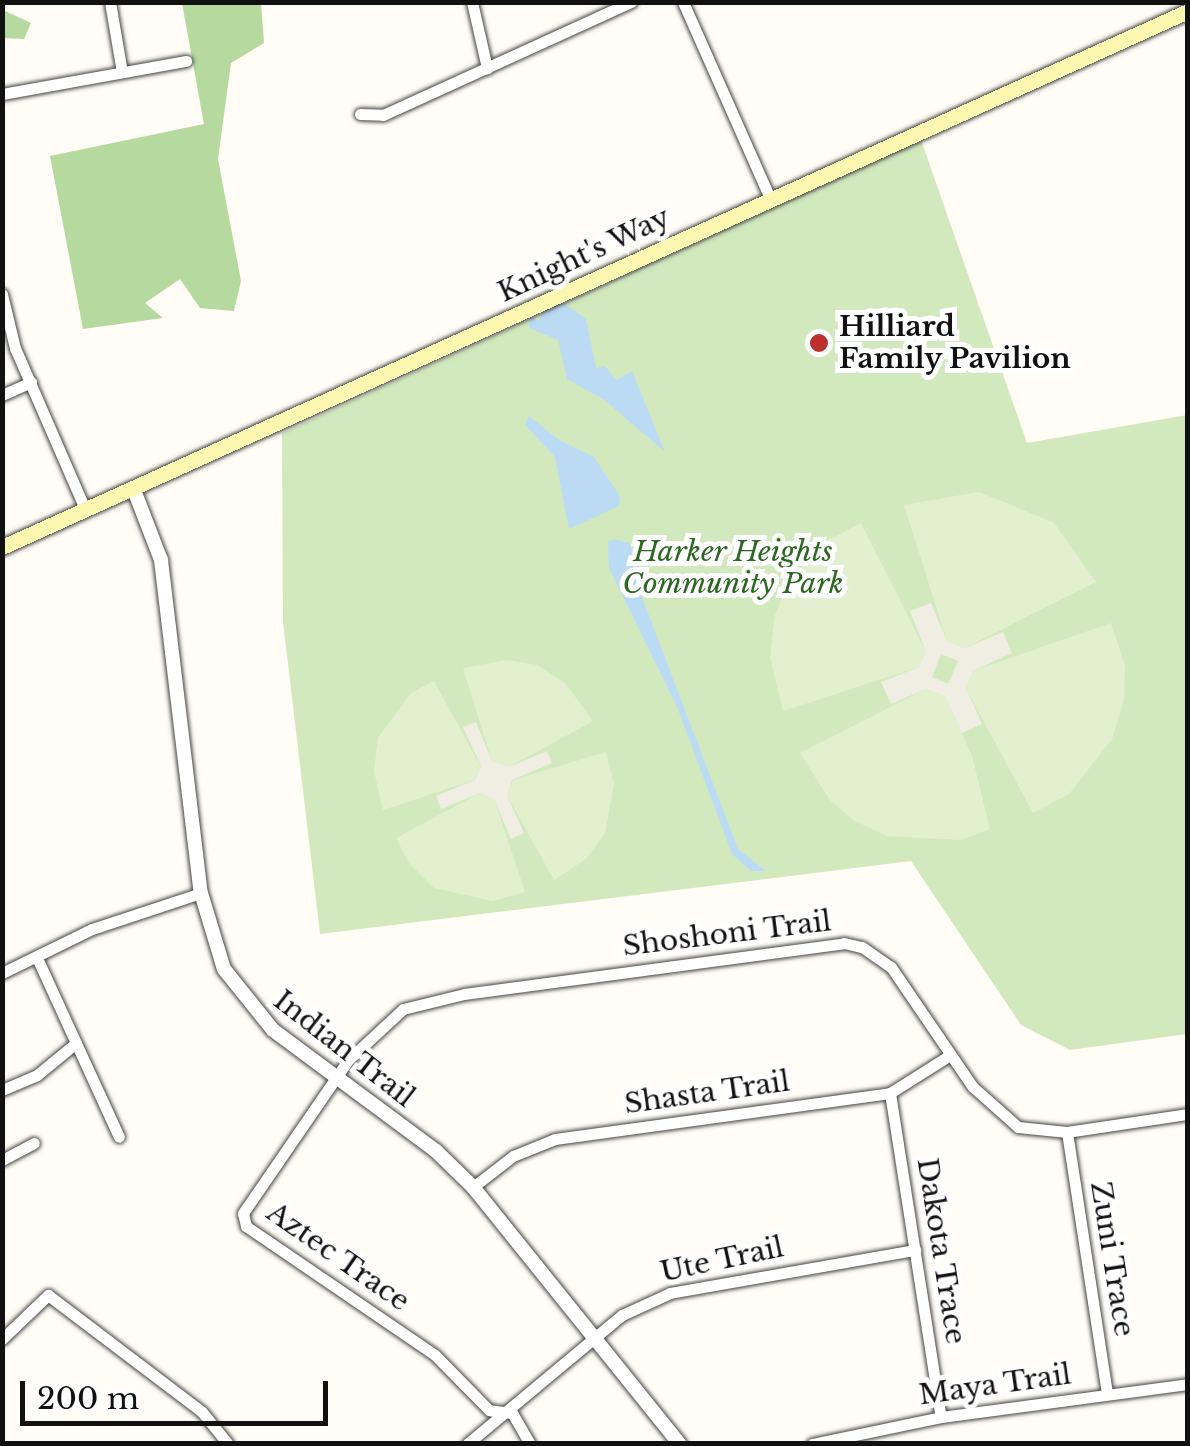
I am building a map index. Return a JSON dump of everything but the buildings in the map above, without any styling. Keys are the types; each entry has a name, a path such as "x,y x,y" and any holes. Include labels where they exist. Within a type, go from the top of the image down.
{"main road":[{"name":"Knight's Way","path":"2,547 134,490 769,196 1188,11"}],"street":[{"path":"110,2 122,72"},
{"path":"472,2 487,68"},
{"path":"683,2 769,196"},
{"path":"360,114 383,115 627,3"},
{"path":"2,94 186,61"},
{"path":"2,294 30,382 85,509"},
{"path":"2,395 30,382"},
{"name":"Indian Trail","path":"134,490 161,560 201,893 214,948 236,988 273,1030 338,1077 473,1187 680,1444"},
{"path":"2,973 92,930 201,893"},
{"name":"Shoshoni Trail","path":"338,1077 370,1034 425,1002 832,943 862,946 891,967 950,1055 1002,1118 1030,1130 1068,1132 1188,1114"},
{"path":"37,958 119,1137"},
{"path":"2,1090 37,1075 76,1042"},
{"name":"Shasta Trail","path":"473,1187 514,1156 555,1139 890,1094 950,1055"},
{"name":"Aztec Trace","path":"338,1077 243,1213 246,1226 435,1355 488,1410 512,1413"},
{"name":"Dakota Trace","path":"890,1094 941,1417"},
{"name":"Zuni Trace","path":"1068,1132 1107,1394"},
{"path":"2,1160 34,1143"},
{"name":"Ute Trail","path":"468,1444 512,1413 622,1314 670,1293 915,1250"},
{"path":"2,1339 48,1295 202,1412 228,1444"},
{"name":"Maya Trail","path":"812,1444 941,1417 1188,1384"},
{"path":"512,1413 530,1444"}],"green space":[{"path":"182,3 261,3 264,43 231,63 218,159 241,281 234,311 200,308 180,279 145,303 163,318 83,329 50,156 204,124"},
{"path":"3,10 31,23 24,39 3,38"},
{"name":"Harker Heights Community Park","path":"921,140 1027,443 1187,415 1187,1034 1070,1050 1021,1025 911,861 320,934 283,622 282,433"},
{"path":"979,492 1054,523 1096,582 965,648 947,641 904,505"},
{"path":"861,523 926,652 919,667 783,711 770,657 775,615 791,578 824,542"},
{"path":"1111,623 1125,666 1124,700 1112,739 1069,794 1033,813 966,688 973,671"},
{"path":"507,660 537,665 565,683 593,721 509,767 492,761 463,668"},
{"path":"434,681 481,767 474,780 383,810 374,771 378,738 411,693"},
{"path":"926,689 945,696 972,756 990,829 961,840 887,836 853,820 830,800 800,753"},
{"path":"606,752 614,784 605,833 586,859 554,880 507,795 513,780"},
{"path":"480,793 494,799 525,892 493,901 434,888 409,863 396,838"}],"shaded area":[{"path":"931,603 947,641 965,648 1003,632 1012,653 973,671 966,688 982,724 962,733 945,696 926,689 891,704 881,682 919,667 926,652 910,611","holes":["941,654 958,661 948,684 932,677"]},
{"path":"476,722 492,761 509,767 547,751 552,763 512,780 507,795 524,833 511,839 494,799 480,793 441,809 436,796 475,780 481,766 463,727"}],"water":[{"path":"562,302 586,319 596,368 605,366 616,380 632,371 665,452 604,400 567,379 558,340 529,328 530,317 539,321 542,312"},
{"path":"529,416 559,440 594,457 620,496 619,506 569,529 555,457 525,425"},
{"path":"614,539 629,543 639,567 640,592 738,849 766,871 751,871 732,854 677,707 609,568 608,542"}],"place":[{"name":"Hilliard Family Pavilion","path":"819,343"}]}
